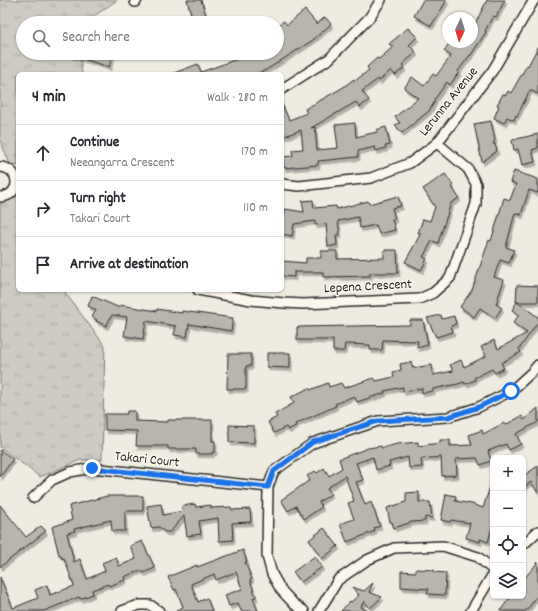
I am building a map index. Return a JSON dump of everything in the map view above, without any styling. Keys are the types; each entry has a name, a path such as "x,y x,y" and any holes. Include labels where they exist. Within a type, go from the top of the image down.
{"street":[{"path":"284,88 329,58 369,18 381,0"},
{"name":"Lerunna Avenue","path":"284,184 299,186 371,178 410,163 437,144 493,70 534,0"},
{"name":"Lepena Crescent","path":"209,292 251,300 303,304 419,299 434,293 450,278 476,204 476,184 468,169 437,144"},
{"path":"0,167 10,170 16,176"},
{"path":"0,197 6,196 14,191 16,186"},
{"path":"304,611 294,604 281,590 270,568 267,556 268,487 274,471 313,442 378,421 448,417 479,407 511,391 538,365"},
{"name":"Takari Court","path":"33,498 52,480 70,472 92,468 268,487"},
{"path":"526,542 538,531"},
{"path":"320,611 338,580 367,560 394,548 443,546 478,557 490,567"},
{"path":"471,611 490,579"},
{"path":"122,611 139,605 150,605 159,611"}],"green space":[{"path":"0,0 117,0 94,16 16,16 16,60 81,60 82,72 16,72 16,166 10,164 0,140"},
{"path":"16,194 16,292 66,292 105,346 102,460 80,460 40,477 0,447 0,203 14,197"}],"building":[{"path":"187,0 201,0 206,16 186,16 191,14"},
{"path":"423,0 447,0 431,26 414,16"},
{"path":"487,0 505,0 496,17 493,16 485,31 486,32 478,44 478,18"},
{"path":"305,10 317,24 325,17 331,24 313,40 284,59 284,21 287,25"},
{"path":"408,28 417,37 409,45 416,52 402,65 404,68 395,75 391,70 379,81 378,79 362,91 369,100 360,107 356,102 311,128 315,127 317,150 338,148 335,125 355,123 356,137 377,132 376,130 386,127 390,145 376,151 375,147 358,151 358,157 318,161 318,165 284,168 284,157 293,156 292,150 303,149 301,130 284,136 284,109 289,120 307,113 305,109 342,88 354,79 355,81 369,70 367,67 393,47 389,44"},
{"path":"538,47 538,94 530,90 514,120 507,117 504,123 494,118 499,106 497,105 503,94 506,95 508,91 511,93"},
{"path":"446,48 476,48 458,71 459,72 450,85 447,82 434,100 435,101 429,111 402,133 395,125 400,123 395,117 418,98 404,88 412,77 424,86 433,74 436,76 451,56 444,51"},
{"path":"86,60 111,60 109,67"},
{"path":"235,60 282,60 260,72 201,72"},
{"path":"198,64 201,72 177,72"},
{"path":"491,121 495,140 493,144 495,144 497,151 482,162 474,124"},
{"path":"538,134 538,148 532,150 535,162 522,165 518,149 514,150 512,140"},
{"path":"514,171 538,179 538,193 529,190 521,215 515,213 506,247 514,250 509,263 500,260 494,277 504,280 496,304 502,308 495,318 480,308 474,317 460,307 472,290 489,240 491,241 504,198 510,200 516,184 510,182"},
{"path":"445,174 453,185 452,187 459,198 451,203 438,243 432,241 423,257 427,259 421,270 405,262 421,233 418,233 423,219 430,221 435,207 423,189"},
{"path":"398,196 401,206 392,208 395,219 392,219 395,230 379,234 376,225 360,228 358,217 338,221 340,235 336,235 337,245 328,247 326,224 315,225 315,221 294,224 292,236 284,234 285,209 304,212 302,201 313,200 314,208 336,206 337,209 368,201 369,204"},
{"path":"384,250 397,250 398,273 370,273 370,276 323,277 323,272 294,272 294,277 284,276 284,261 306,263 306,258 321,258 321,251 337,251 337,259 384,258"},
{"path":"517,285 538,286 538,302 516,302"},
{"path":"92,296 120,308 120,305 157,311 157,309 182,313 182,311 233,318 231,331 189,324 187,337 174,335 176,326 146,321 143,339 124,336 127,317 112,315 106,326 96,321 97,320 92,317 96,310 88,306"},
{"path":"517,302 538,317 538,322 519,349 521,352 501,363 504,368 495,373 492,369 474,378 475,380 465,384 464,382 422,393 422,388 403,392 403,387 384,391 385,393 357,402 354,396 335,404 336,406 295,424 296,426 288,430 286,427 274,433 268,422 277,417 275,414 294,403 291,397 309,388 310,390 328,383 329,387 341,383 344,388 374,378 376,381 394,377 393,372 401,370 400,364 411,362 413,368 432,365 433,375 453,371 450,365 461,360 464,367 486,356 481,347 494,340 498,349 527,333 513,323 519,315 512,310"},
{"path":"441,315 442,319 454,316 456,324 451,326 453,332 436,337 427,318"},
{"path":"410,320 423,320 428,345 417,348 418,341 383,340 382,350 370,350 370,345 345,344 344,351 333,351 333,340 297,340 297,327 410,325"},
{"path":"267,353 290,353 290,368 267,367"},
{"path":"228,354 251,354 251,366 246,366 246,389 227,389"},
{"path":"538,408 538,422 516,434 521,444 509,450 506,444 488,451 490,461 480,465 477,458 456,459 457,475 442,476 441,457 421,459 422,467 409,468 408,457 389,462 390,466 376,470 373,457 356,463 363,480 356,482 365,505 371,502 380,526 374,528 375,531 347,542 340,524 354,519 348,503 354,501 345,476 327,488 331,494 319,502 322,507 304,519 296,506 288,511 281,500 310,480 307,476 315,471 317,473 324,468 329,476 342,468 339,459 368,448 381,446 382,448 397,444 418,442 418,446 440,443 440,440 450,440 450,446 472,445 469,435 482,430 483,434 522,416 524,420"},
{"path":"127,411 135,411 135,421 168,422 168,420 212,420 212,441 215,441 215,452 212,452 212,454 196,454 196,449 168,449 168,446 136,446 137,431 105,430 105,414 127,414"},
{"path":"229,425 254,426 254,443 229,442"},
{"path":"0,450 13,459 0,477"},
{"path":"538,466 538,493 531,482 526,486 526,474"},
{"path":"490,487 490,535 488,542 480,539 480,542 466,538 470,523 441,520 446,494 456,496 455,501 472,504 483,508"},
{"path":"419,492 419,502 430,502 432,518 425,517 425,521 412,522 394,528 392,522 390,522 387,508 406,502 406,493"},
{"path":"107,496 143,496 143,511 125,511 125,531 112,531 111,520 74,529 75,531 67,533 74,562 80,559 87,579 105,571 102,563 116,557 119,566 136,559 130,546 142,541 155,568 143,573 141,570 124,577 125,580 92,590 93,594 80,599 79,597 44,611 0,611 0,577 13,608 38,598 35,590 47,585 50,595 74,586 64,558 62,559 61,555 59,555 52,527 72,520 69,506"},
{"path":"161,504 163,515 183,511 182,506 195,504 196,507 211,505 211,508 231,507 232,510 250,509 251,522 232,523 233,540 219,541 218,518 199,521 201,534 187,536 184,516 170,532 165,532 159,527 151,528 147,506"},
{"path":"0,505 26,537 41,526 46,531 0,567"},
{"path":"324,528 338,546 322,559 309,540"},
{"path":"243,550 247,562 245,562 252,579 250,580 256,597 253,598 258,611 241,611 238,603 229,606 225,595 242,589 236,572 216,580 214,574 191,584 198,602 207,598 212,611 176,611 183,607 176,589 174,590 168,577 197,565 197,567"},
{"path":"315,556 322,567 301,582 293,572"},
{"path":"538,562 538,595 526,611 500,611 509,599 526,599 526,576"},
{"path":"416,569 434,570 434,572 446,573 445,595 427,594 429,589 401,587 401,571 416,572"},
{"path":"373,583 369,592 382,597 370,608 364,601 361,607 368,611 341,611 350,601 351,602 359,595 352,587 364,591"}],"route":[{"path":"92,468 268,487 274,471 313,442 378,421 448,417 479,407 511,391"}]}
